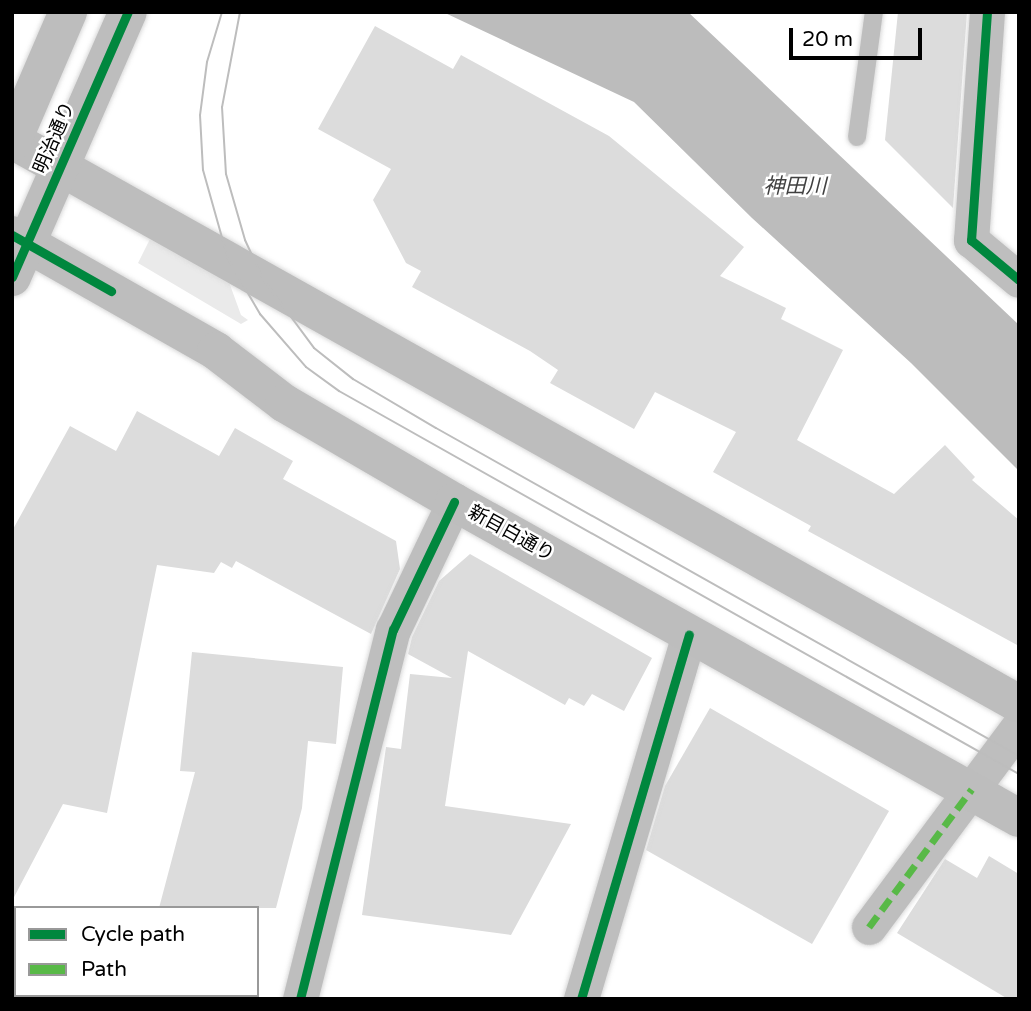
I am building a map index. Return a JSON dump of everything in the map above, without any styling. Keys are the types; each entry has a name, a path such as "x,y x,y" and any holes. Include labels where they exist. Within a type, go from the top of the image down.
{"main road":[{"name":"明治通り","path":"12,141 68,12"},
{"name":"明治通り","path":"17,252 61,170 128,12"},
{"path":"12,141 61,170 146,212 1019,705"},
{"name":"新目白通り","path":"17,252 216,351 284,403 454,502 689,635 972,789 1019,818"}],"street":[{"path":"987,12 971,240 1019,280"},
{"path":"300,999 393,630 454,502"},
{"path":"581,999 689,635"},
{"path":"869,927 1019,726"}],"lane":[{"path":"857,137 874,12"}],"shaded area":[{"path":"150,239 229,282 241,315 248,320 241,324 138,263"}],"water":[{"name":"神田川","path":"443,12 688,12 1019,325 1019,471 911,363 752,218 634,102"}],"building":[{"path":"898,12 967,12 953,208 885,140"},
{"path":"375,26 453,69 461,55 609,136 744,247 720,276 786,308 781,319 843,350 797,440 894,494 945,445 975,477 972,480 1019,520 1019,646 808,531 811,526 713,472 736,432 655,392 634,429 550,383 558,370 530,351 412,287 421,271 406,263 373,200 391,169 318,129"},
{"path":"137,411 219,456 235,428 293,461 283,479 396,541 400,569 371,634 236,561 232,568 221,562 214,573 157,565 107,813 63,804 12,901 12,531 70,426 116,451"},
{"path":"470,554 652,658 624,711 592,694 584,706 569,698 565,705 468,651 445,806 571,824 511,935 362,915 386,747 401,749 410,674 452,678 408,654 412,637 439,581"},
{"path":"192,652 343,667 336,744 308,741 302,808 276,908 160,906 195,772 180,771"},
{"path":"710,708 889,811 812,944 646,850 665,786"},
{"path":"989,856 1019,874 1019,999 1008,999 897,933 945,859 977,878"}],"tram line":[{"path":"222,12 207,62 200,115 203,170 228,259 260,314 306,367 339,391 1019,774"},
{"path":"240,12 222,107 226,174 245,240 263,279 314,348 353,379 436,428 1019,756"}],"marked path":[{"path":"869,927 972,789"}],"cycle path":[{"path":"12,277 128,12"},
{"path":"987,12 971,240 1019,280"},
{"path":"12,235 111,291"},
{"path":"300,999 393,630 454,502"},
{"path":"581,999 689,635"}]}
